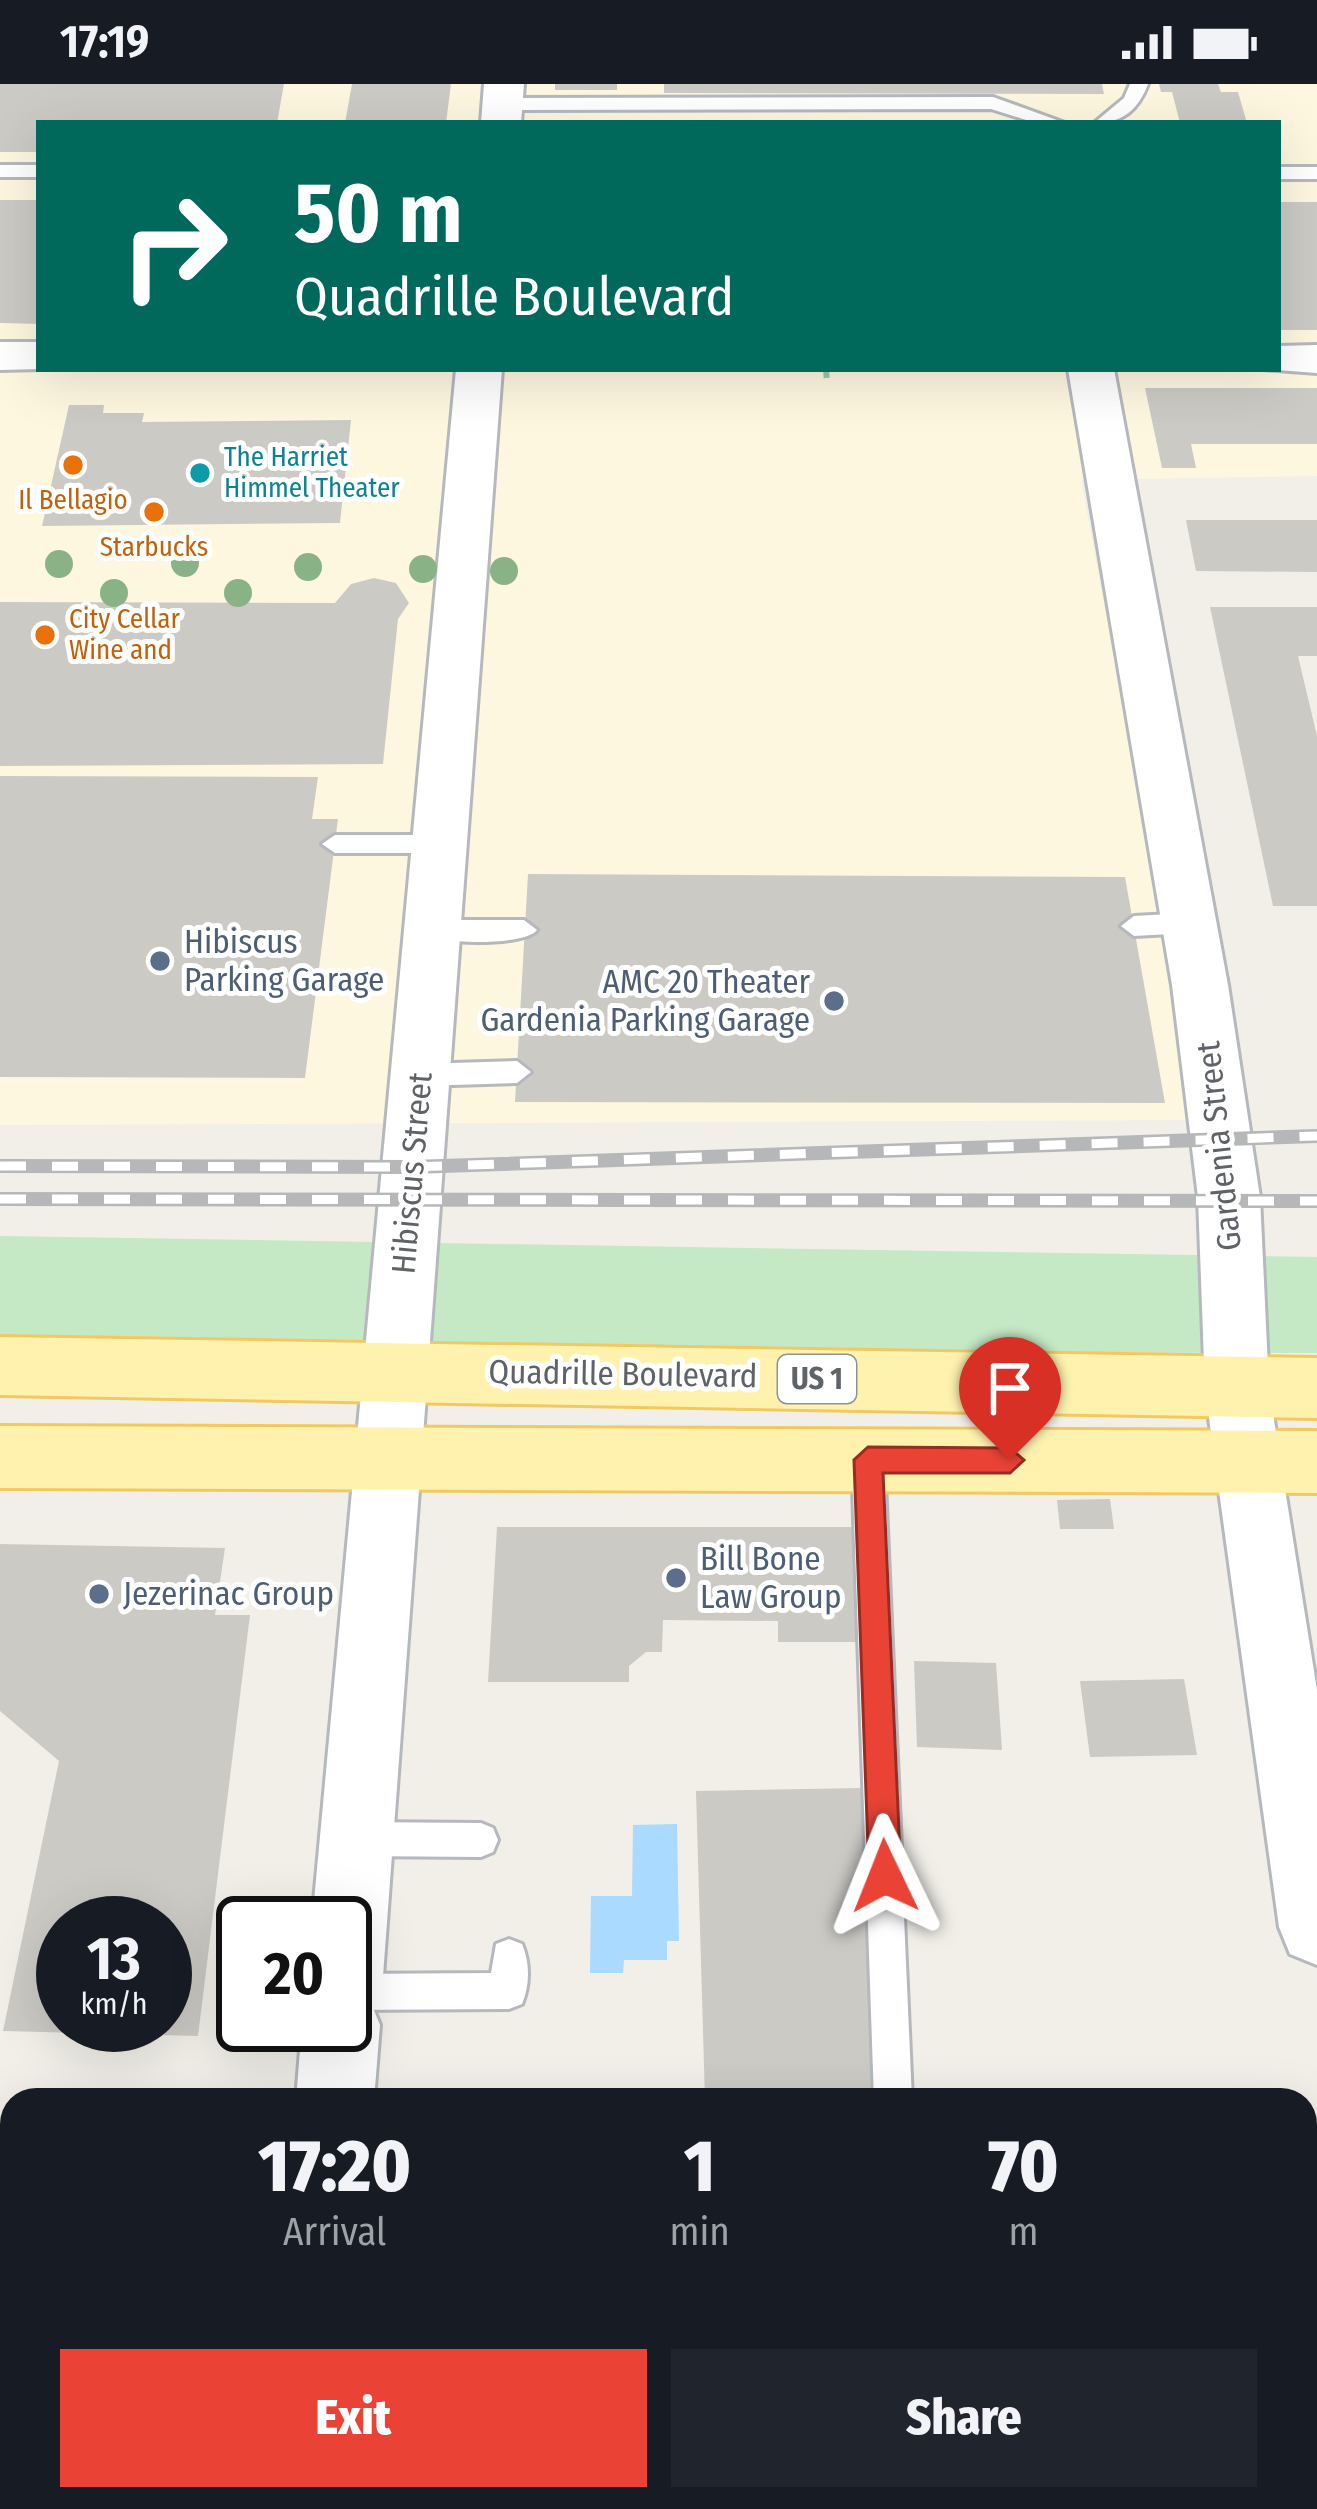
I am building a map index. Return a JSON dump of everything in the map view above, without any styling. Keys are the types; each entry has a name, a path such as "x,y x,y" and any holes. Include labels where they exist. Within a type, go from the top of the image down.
{"main road":[{"name":"Quadrille Boulevard","path":"0,1366 397,1369 1317,1388"},
{"path":"0,1456 1317,1462"}],"street":[{"path":"0,356 36,356"},
{"path":"1281,360 1317,359"},
{"name":"Hibiscus Street","path":"351,1896 479,372"},
{"name":"Gardenia Street","path":"1092,372 1189,923 1229,1197 1237,1389 1317,1927"},
{"path":"335,2088 338,2052"}],"lane":[{"path":"1108,120 1132,100 1138,84"},
{"path":"502,104 714,98 993,103 1045,119 1048,94"},
{"path":"0,171 36,171"},
{"path":"1281,173 1317,173"},
{"path":"334,844 439,844"},
{"path":"1134,926 1189,923"},
{"path":"432,930 524,930"},
{"path":"420,1075 517,1072"},
{"path":"868,1460 893,2088"},
{"path":"356,1839 481,1840"},
{"path":"372,1992 508,1991 509,1957"}],"path":[{"path":"826,372 827,382"}],"shaded area":[{"path":"0,84 1317,84 1317,476 1081,480 1200,1120 0,1125"}],"green space":[{"path":"0,1236 1317,1257 1317,1353 0,1350"}],"water":[{"path":"677,1824 679,1941 667,1941 667,1960 624,1960 623,1973 590,1973 591,1896 632,1896 633,1825"}],"building":[{"path":"0,84 284,84 278,120 36,120 36,152 0,152"},
{"path":"352,84 451,84 446,120 346,120"},
{"path":"555,84 617,84 617,90 555,90"},
{"path":"664,84 1102,84 1104,94 664,93"},
{"path":"1159,84 1218,84 1221,92 1238,92 1246,120 1179,120 1172,92 1161,92"},
{"path":"0,200 36,200 36,324 0,323"},
{"path":"1281,202 1317,202 1317,330 1281,330"},
{"path":"1145,388 1317,388 1317,444 1191,444 1196,468 1162,468"},
{"name":"The Harriet Himmel Theater","path":"69,405 104,405 103,413 144,413 142,422 351,420 340,523 42,526"},
{"path":"1186,520 1317,520 1317,572 1196,571"},
{"path":"374,578 396,583 409,603 398,619 383,764 0,766 0,602 335,603 351,584"},
{"path":"1210,607 1317,607 1317,656 1298,656 1317,736 1317,906 1273,906"},
{"name":"Hibiscus Parking Garage","path":"0,776 318,777 312,819 338,819 305,1078 0,1077"},
{"name":"AMC 20 Theater Gardenia Parking Garage","path":"528,874 1125,877 1165,1103 515,1102"},
{"path":"1110,1499 1114,1529 1060,1529 1057,1500"},
{"path":"497,1527 863,1527 870,1642 778,1642 778,1621 663,1620 662,1652 646,1652 629,1666 629,1682 488,1682"},
{"path":"0,1544 225,1548 215,1615 250,1615 198,2036 192,2036 192,1896 36,1896 36,2032 3,2031 59,1761 0,1711"},
{"path":"914,1661 996,1663 1002,1750 917,1747"},
{"path":"1184,1679 1197,1755 1090,1757 1080,1681"},
{"path":"862,1788 881,2088 705,2088 696,1791"}],"railway":[{"path":"0,1166 412,1167 1317,1136"},
{"path":"0,1199 1317,1201"}],"place":[{"name":"Il Bellagio","path":"73,465"},
{"name":"The Harriet Himmel Theater","path":"200,473"},
{"name":"Starbucks","path":"154,512"},
{"name":"City Cellar Wine and","path":"45,635"},
{"name":"Hibiscus Parking Garage","path":"160,961"},
{"name":"AMC 20 Theater Gardenia Parking Garage","path":"834,1001"},
{"name":"Bill Bone Law Group","path":"676,1578"},
{"name":"Jezerinac Group","path":"99,1594"}],"route":[{"path":"885,1876 868,1460 1010,1460"}]}
